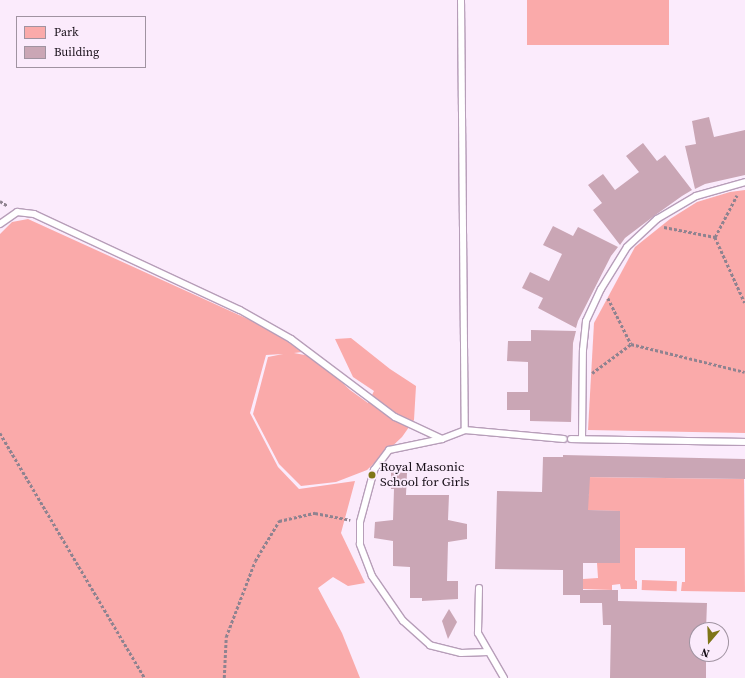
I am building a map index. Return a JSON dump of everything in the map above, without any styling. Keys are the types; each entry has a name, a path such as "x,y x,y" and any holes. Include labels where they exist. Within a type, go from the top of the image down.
{"lane":[{"path":"461,0 465,430"},
{"path":"582,439 583,350 586,321 602,287 627,247 652,224 696,196 744,182"},
{"path":"0,224 17,212 34,214 240,310 291,338 395,417 442,439"},
{"path":"488,652 461,653 430,645 403,621 372,576 360,544 360,522 374,470 389,450 442,439 465,430 568,439 745,442"},
{"path":"479,588 478,633 504,678"}],"path":[{"path":"715,237 744,182"},
{"path":"652,224 715,237"},
{"path":"715,237 745,303"},
{"path":"602,287 631,344 745,372"},
{"path":"582,380 631,344"},
{"path":"0,433 145,678"},
{"path":"224,678 226,636 256,561 279,521 315,513 360,522"}],"green space":[{"path":"527,0 669,0 669,45 527,45"},
{"path":"745,190 745,433 588,430 594,323 635,247 670,219 697,202 730,192"},
{"path":"28,219 250,320 281,337 302,352 294,353 315,357 350,390 368,403 374,391 353,377 335,339 351,338 390,369 416,386 414,420 402,437 367,470 336,482 301,486 279,464 253,414 268,357 283,354 266,355 250,413 278,467 299,489 355,481 341,533 365,583 348,586 333,577 318,588 342,633 360,678 0,678 0,234 12,222"},
{"path":"583,477 744,479 745,592 681,591 682,582 685,582 685,548 635,548 635,580 637,581 637,589 621,589 620,584 612,585 612,590 583,589 583,579 598,578 597,563 620,563 620,511 570,510 589,495 589,489"},
{"path":"642,580 677,581 677,591 642,590"}],"building":[{"path":"709,117 714,137 745,130 745,175 705,184 695,189 685,146 696,144 692,121"},
{"path":"643,143 657,161 665,155 692,190 625,238 620,245 593,210 602,203 588,185 603,174 615,190 639,172 626,156"},
{"path":"553,226 573,236 578,227 618,247 611,256 578,321 576,328 538,308 543,298 522,288 530,272 549,281 562,254 543,245"},
{"path":"531,330 576,331 573,343 571,422 530,421 530,410 507,410 507,392 528,392 528,362 507,361 508,341 531,341"},
{"path":"563,455 745,459 745,479 590,477 588,510 620,511 620,563 583,563 583,590 618,590 618,601 707,603 706,622 689,622 689,662 706,662 706,678 610,678 611,625 603,625 602,603 580,603 580,595 563,595 563,570 495,569 497,491 542,492 543,457 563,457"},
{"path":"391,472 407,473 406,495 449,495 448,520 467,524 467,539 448,542 447,581 458,581 458,599 422,601 422,598 410,598 410,567 393,566 393,541 374,538 375,522 393,520 394,489 391,489"},
{"path":"449,609 457,622 448,639 442,621"}],"place":[{"name":"Royal Masonic School for Girls","path":"372,475"}]}
